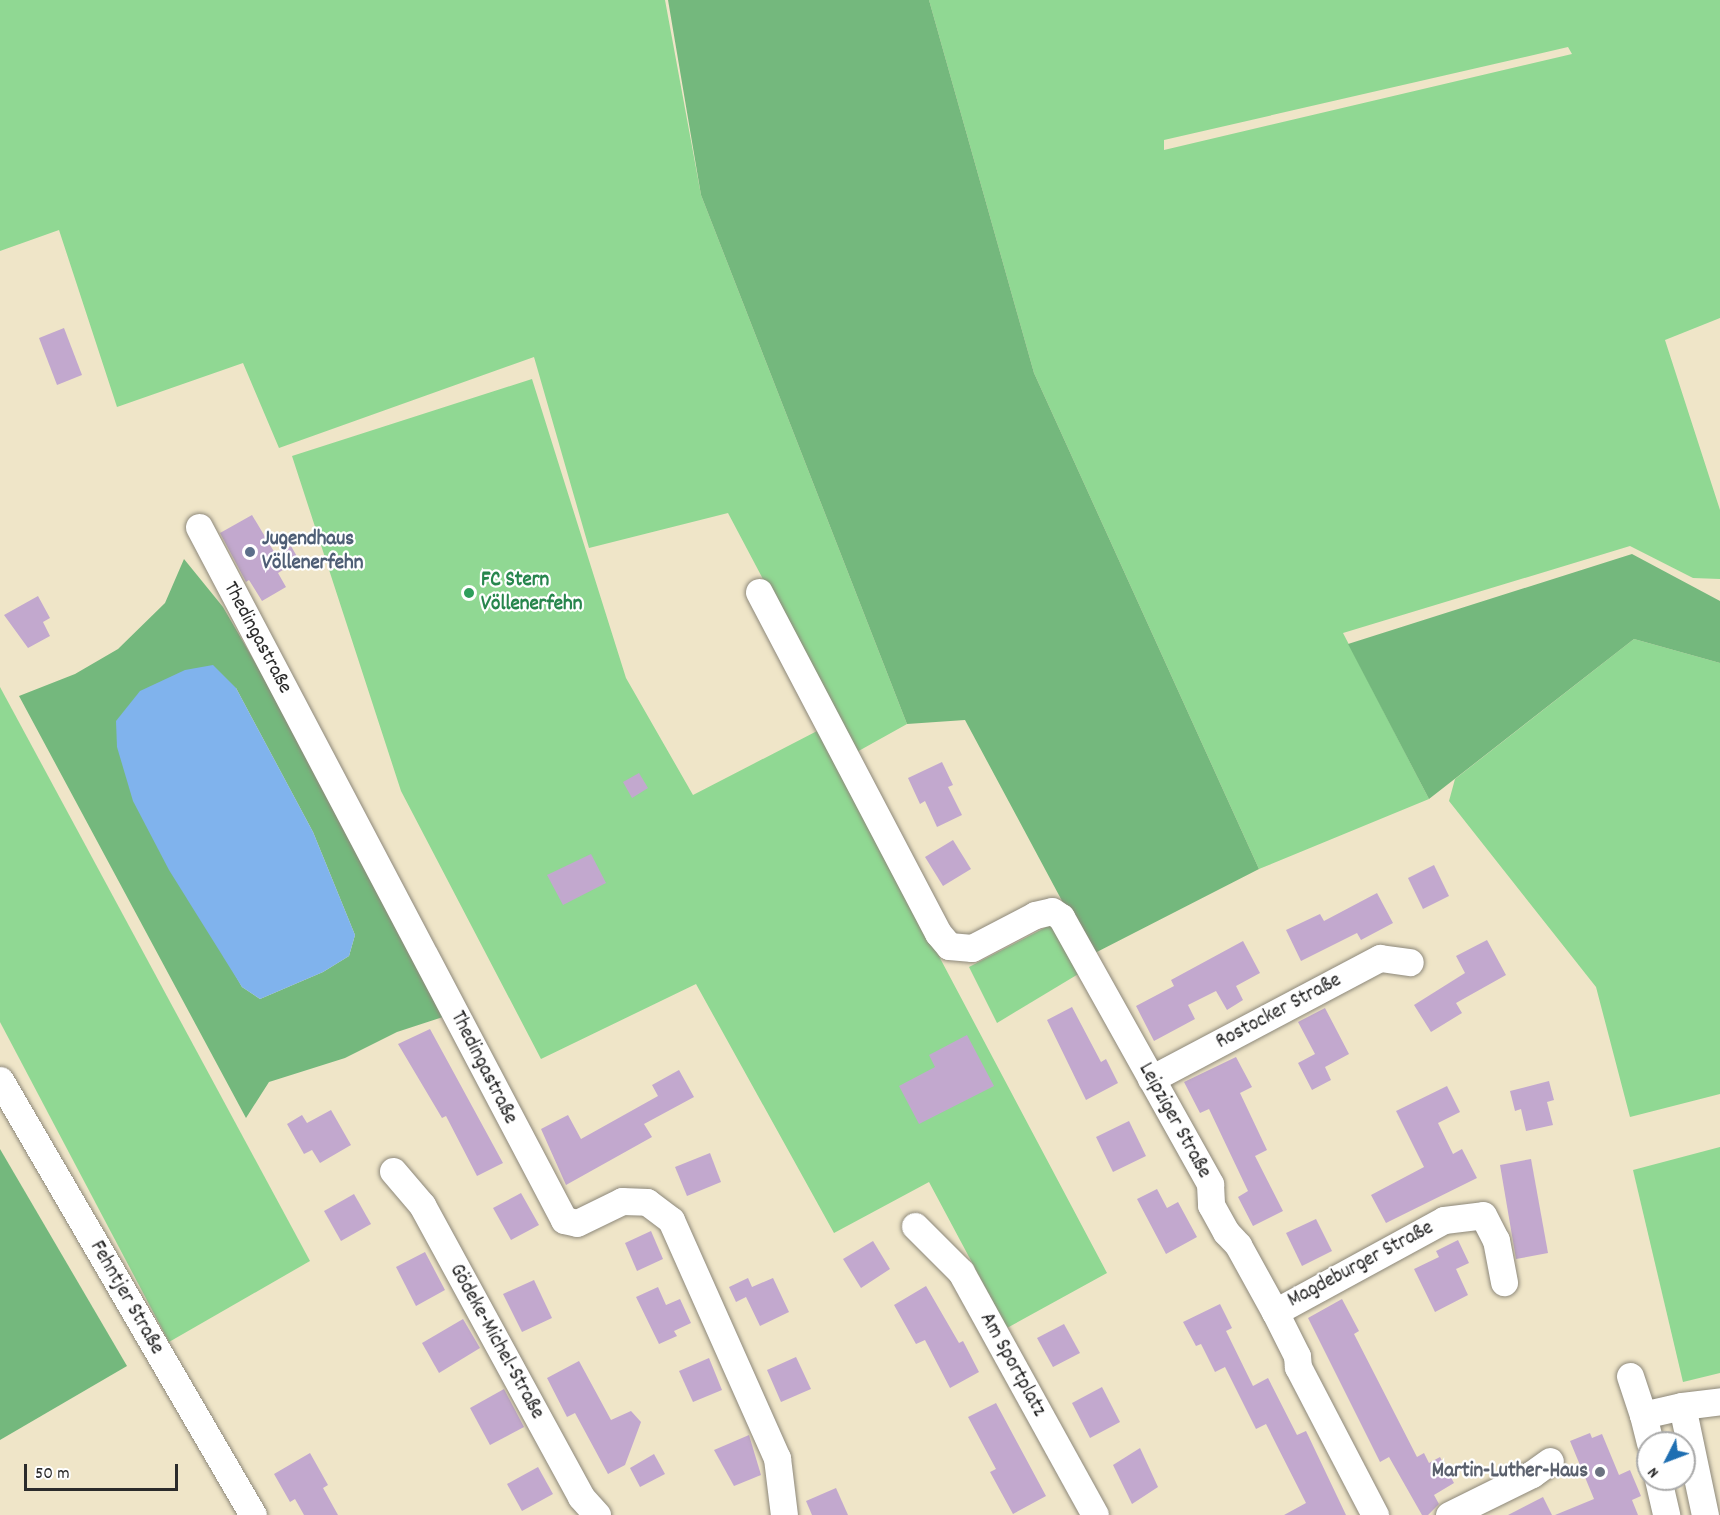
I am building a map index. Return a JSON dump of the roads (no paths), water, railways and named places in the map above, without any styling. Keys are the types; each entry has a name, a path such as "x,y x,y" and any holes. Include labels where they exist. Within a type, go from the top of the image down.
{"street":[{"name":"Thedingastraße","path":"199,527 564,1220 577,1223 621,1201 647,1202 671,1220 777,1458 784,1515"},
{"name":"Leipziger Straße","path":"759,592 938,933 949,946 972,948 1035,915 1052,911 1061,917 1210,1184 1211,1205 1226,1232 1238,1245 1275,1312 1297,1356 1298,1367 1375,1515"},
{"name":"Rostocker Straße","path":"1151,1079 1380,958 1410,962"},
{"name":"Fehntjer Straße","path":"0,1080 253,1515"},
{"name":"Gödeke-Michel-Straße","path":"393,1171 422,1205 581,1497 597,1515"},
{"name":"Magdeburger Straße","path":"1275,1312 1444,1220 1484,1215 1496,1240 1504,1282"},
{"name":"Am Sportplatz","path":"915,1226 961,1272 1095,1515"},
{"path":"1630,1376 1647,1431"},
{"path":"1643,1415 1682,1406 1720,1401"},
{"path":"1682,1406 1705,1515"},
{"path":"1449,1515 1532,1474 1550,1461"},
{"path":"1661,1491 1666,1515"}],"water":[{"path":"213,665 236,688 313,832 355,935 349,956 323,972 260,999 242,987 169,870 133,801 117,747 116,721 140,691 185,670"}],"place":[{"name":"Jugendhaus Völlenerfehn","path":"250,552"},
{"name":"FC Stern Völlenerfehn","path":"469,593"},
{"name":"Martin-Luther-Haus","path":"1600,1472"}]}
